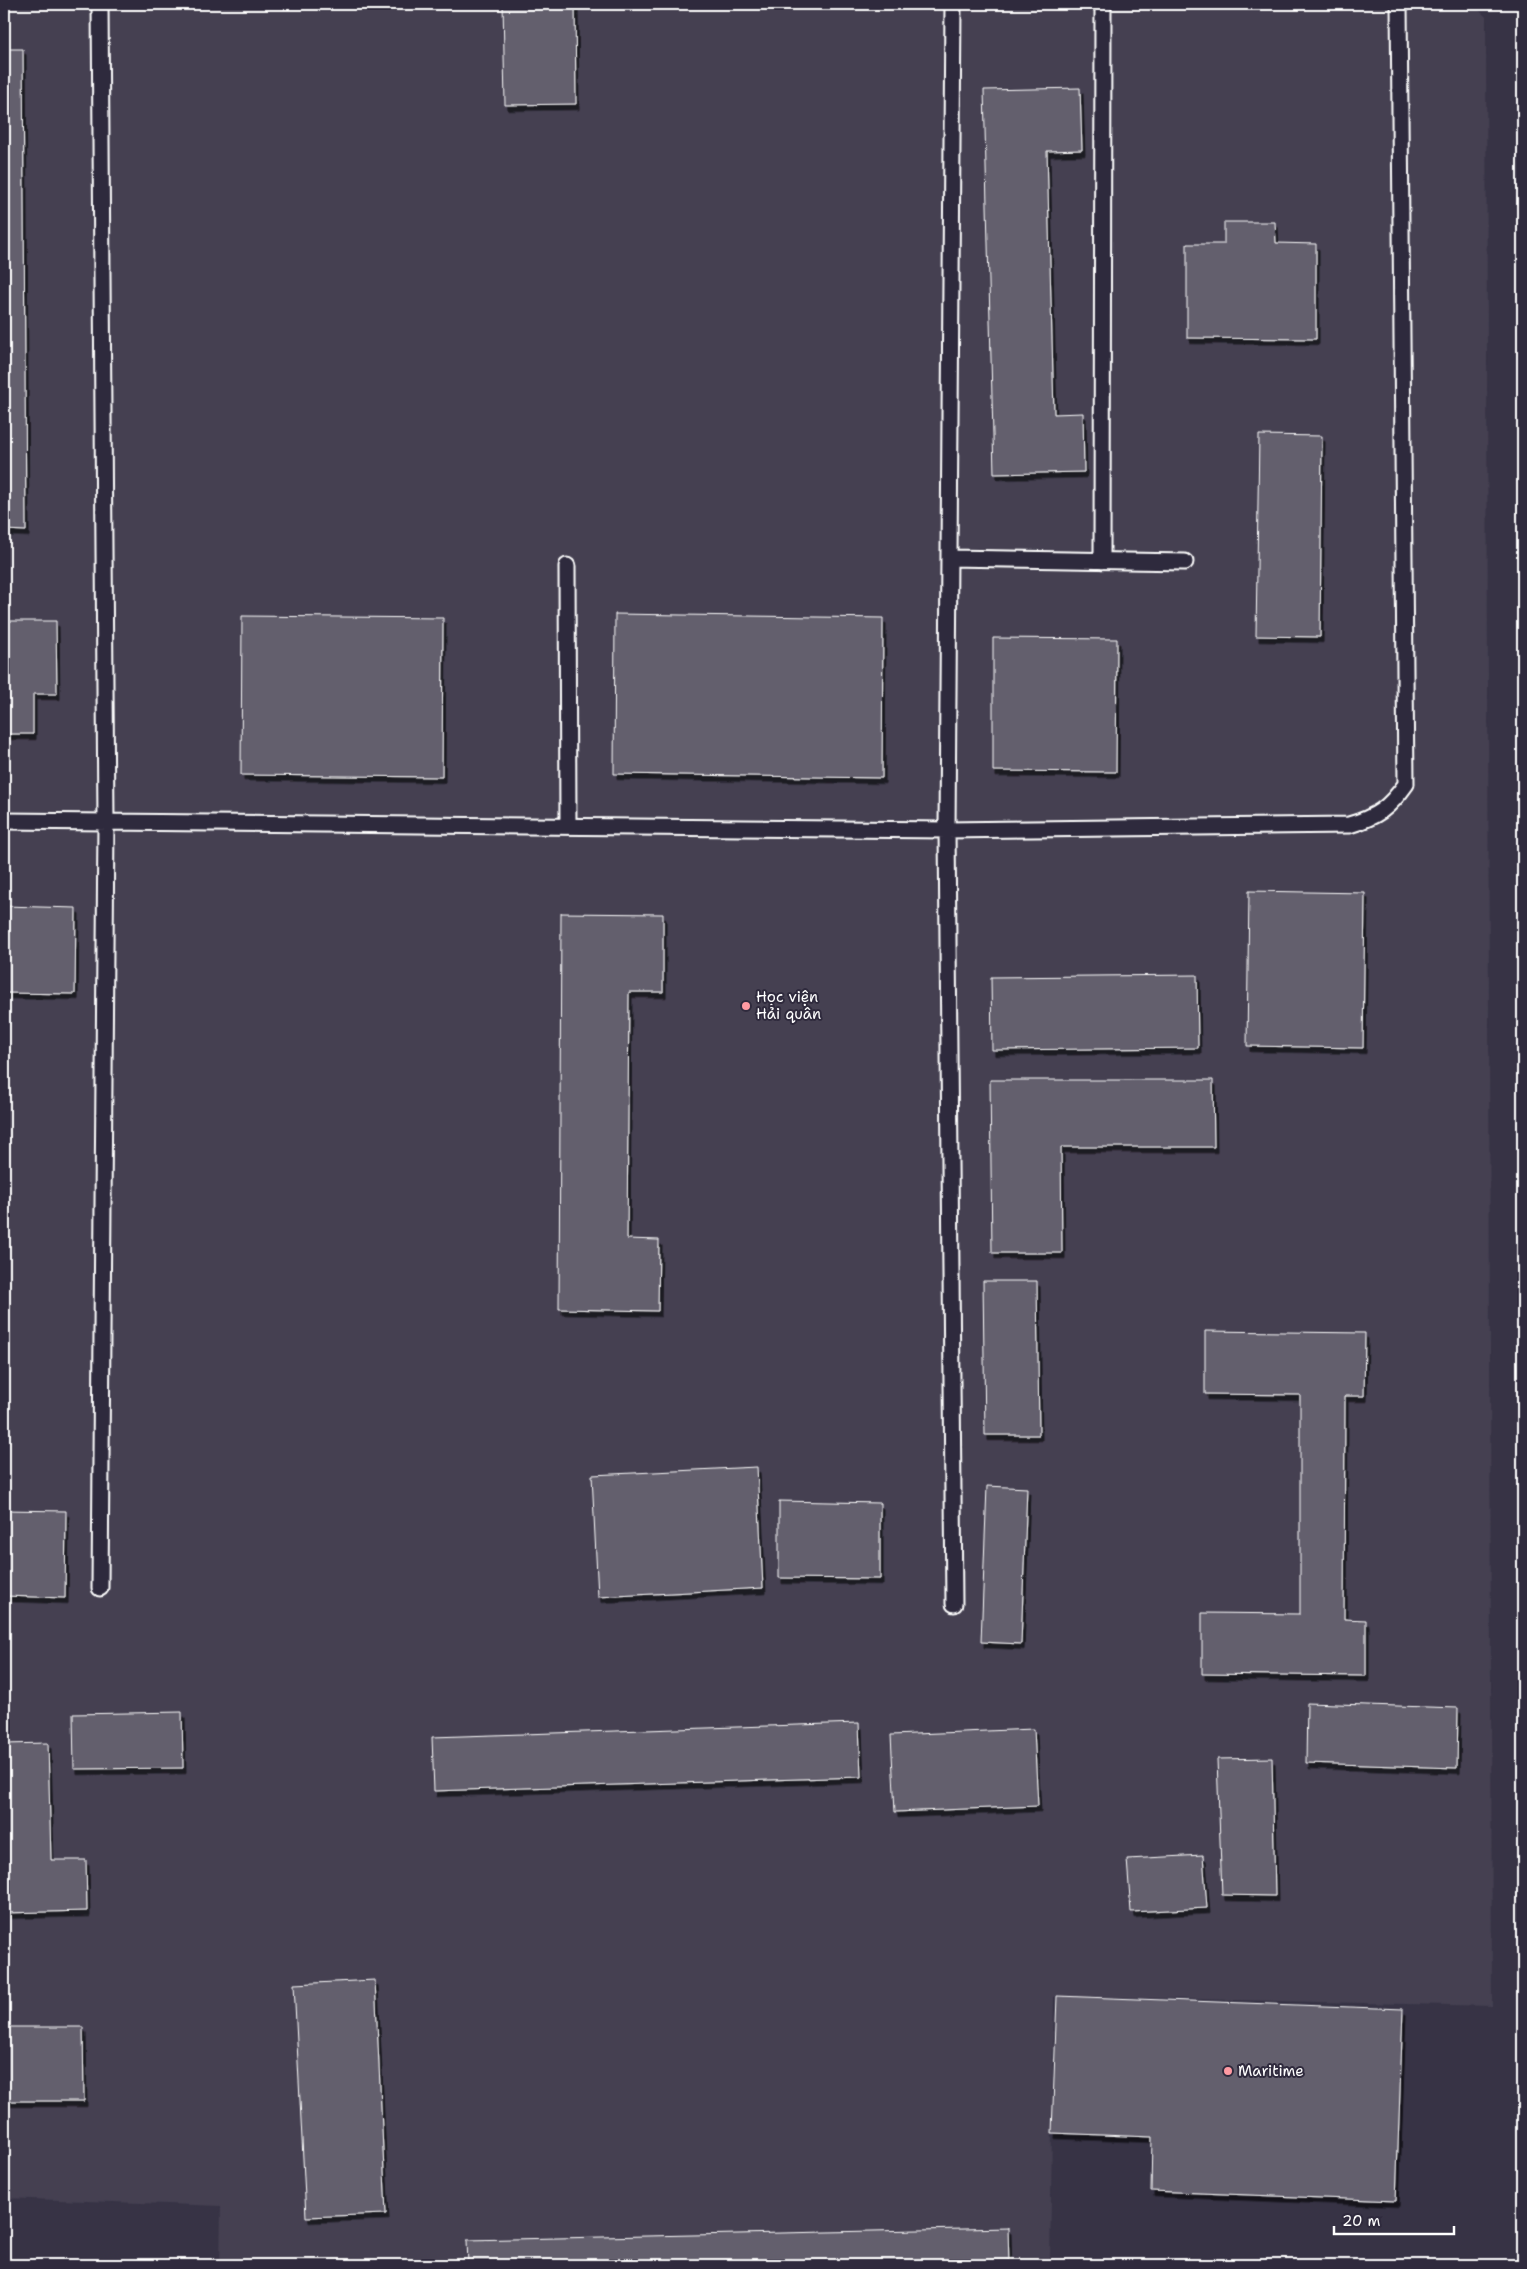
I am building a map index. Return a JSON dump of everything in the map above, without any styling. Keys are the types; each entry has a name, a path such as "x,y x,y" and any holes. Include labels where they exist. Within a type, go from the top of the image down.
{"lane":[{"path":"100,4 106,822 100,1588"},
{"path":"952,4 947,830 954,1604"},
{"path":"1102,561 1103,4"},
{"path":"4,821 947,830 1349,825 1371,819 1394,803 1406,784 1399,4"},
{"path":"949,558 1185,562"},
{"path":"568,566 568,826"}],"shaded area":[{"name":"Học viện Hải quân","path":"4,4 1473,4 1486,17 1492,2006 1054,1996 1050,2265 220,2265 221,2206 4,2198"}],"building":[{"path":"503,4 575,4 576,104 505,105"},
{"path":"4,49 23,49 26,531 4,530"},
{"path":"1080,88 1082,150 1047,151 1054,414 1083,413 1084,472 994,474 984,90"},
{"path":"1224,222 1275,222 1276,243 1316,244 1316,339 1187,338 1187,244 1224,244"},
{"path":"1259,435 1322,436 1320,637 1256,636"},
{"path":"615,614 883,618 882,778 614,774"},
{"path":"242,616 443,618 442,777 241,775"},
{"path":"4,621 56,621 57,694 33,694 33,734 4,734"},
{"path":"993,638 1117,639 1116,772 993,771"},
{"path":"1249,891 1365,893 1363,1048 1247,1046"},
{"path":"4,906 76,908 75,994 4,993"},
{"path":"561,913 663,914 663,992 629,992 627,1239 659,1240 658,1311 559,1309"},
{"path":"1197,975 1198,1048 992,1050 991,977"},
{"path":"990,1080 1213,1080 1214,1147 1061,1147 1062,1253 992,1253"},
{"path":"983,1281 1037,1281 1039,1435 985,1435"},
{"path":"1205,1331 1365,1333 1364,1396 1345,1396 1344,1619 1366,1620 1366,1676 1202,1674 1202,1613 1300,1614 1300,1395 1205,1394"},
{"path":"757,1467 763,1588 598,1597 592,1475"},
{"path":"987,1486 1027,1488 1021,1644 981,1642"},
{"path":"779,1501 880,1503 880,1579 779,1578"},
{"path":"4,1510 66,1511 65,1598 4,1596"},
{"path":"1307,1703 1458,1708 1457,1768 1306,1763"},
{"path":"182,1712 183,1768 74,1769 73,1714"},
{"path":"859,1723 861,1777 434,1791 432,1737"},
{"path":"1034,1729 1038,1806 895,1812 891,1735"},
{"path":"48,1743 51,1860 86,1860 87,1911 4,1913 4,1744"},
{"path":"1272,1758 1275,1896 1222,1895 1217,1759"},
{"path":"1203,1855 1207,1908 1131,1912 1127,1859"},
{"path":"375,1980 386,2214 306,2217 294,1984"},
{"name":"Maritime","path":"1057,1996 1403,2009 1396,2201 1151,2191 1152,2137 1052,2133"},
{"path":"4,2027 83,2027 84,2101 4,2101"},
{"path":"1008,2228 1009,2265 468,2265 467,2240"}],"place":[{"name":"Học viện Hải quân","path":"746,1006"},
{"name":"Maritime","path":"1228,2071"}]}
